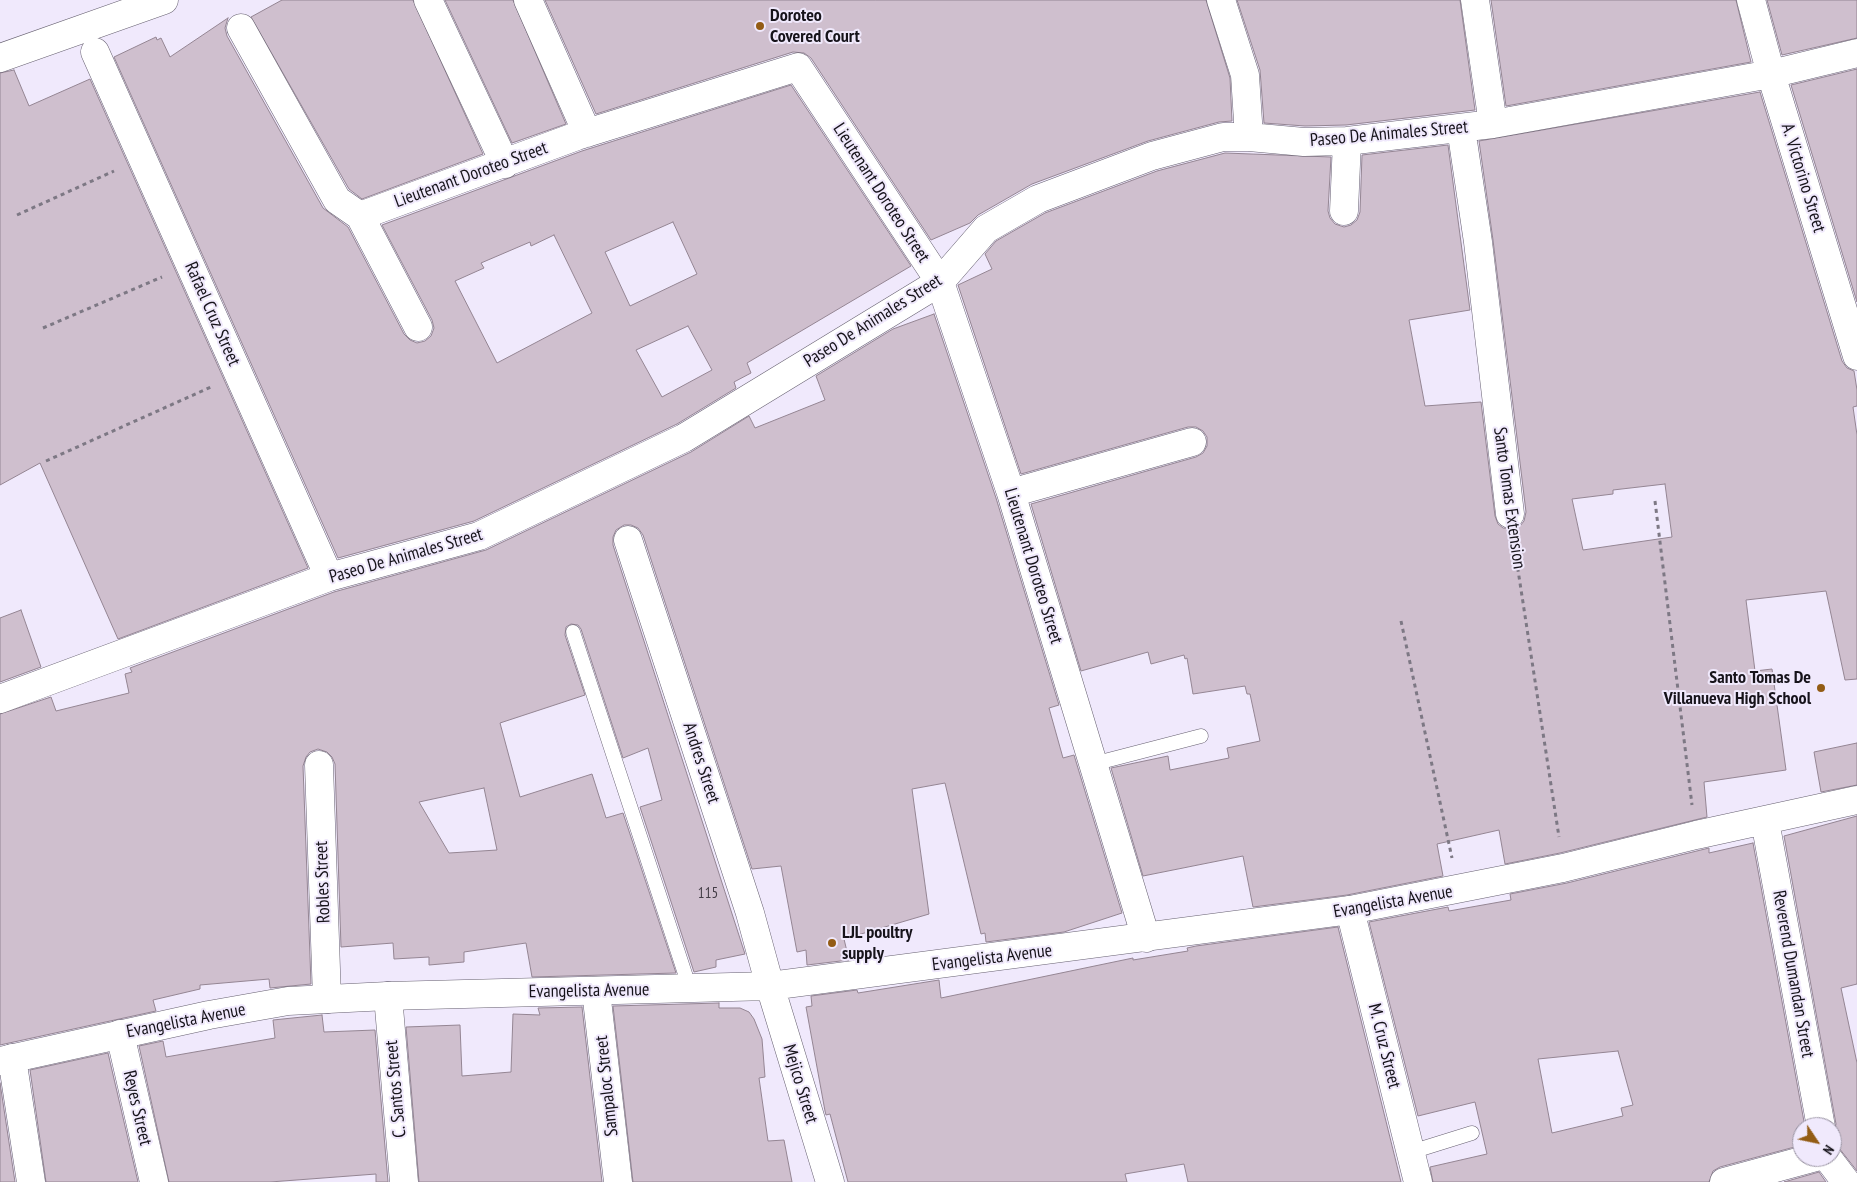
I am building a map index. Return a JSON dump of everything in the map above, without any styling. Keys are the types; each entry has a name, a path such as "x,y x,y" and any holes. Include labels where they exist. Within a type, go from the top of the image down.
{"street":[{"path":"0,58 164,0"},
{"path":"428,0 505,164"},
{"path":"528,0 587,133"},
{"path":"1221,0 1245,75 1249,137"},
{"path":"1475,0 1493,124"},
{"name":"A. Victorino Street","path":"1751,0 1770,74 1857,356"},
{"path":"241,28 337,200 360,216 418,327"},
{"name":"Rafael Cruz Street","path":"94,52 329,578"},
{"name":"Paseo De Animales Street","path":"0,699 329,578 479,536 684,438 940,282 986,230 1038,199 1152,156 1223,137 1249,137 1304,142 1347,141 1493,124 1770,74 1857,53"},
{"name":"Lieutenant Doroteo Street","path":"360,216 587,133 798,67 940,282 1011,493 1146,938"},
{"name":"Santo Tomas Extension","path":"1461,128 1478,242 1510,514"},
{"path":"1344,211 1347,141"},
{"path":"1011,493 1192,442"},
{"name":"Andres Street","path":"628,540 750,913 770,986"},
{"name":"Robles Street","path":"319,765 327,999"},
{"name":"Evangelista Avenue","path":"6,1060 209,1014 288,1001 388,996 770,986 1350,910 1563,868 1696,834 1766,821 1857,800"},
{"name":"Reverend Dumandan Street","path":"1766,821 1818,1117"},
{"name":"M. Cruz Street","path":"1350,910 1418,1182"},
{"name":"Mejico Street","path":"770,986 830,1182"},
{"name":"Sampaloc Street","path":"596,991 618,1182"},
{"name":"C. Santos Street","path":"388,996 404,1182"},
{"name":"Reyes Street","path":"120,1034 154,1182"},
{"path":"6,1060 31,1182"},
{"path":"1724,1182 1792,1164"},
{"path":"1835,1167 1846,1182"}],"lane":[{"path":"573,632 690,989"},
{"path":"1093,764 1201,736"},
{"path":"1410,1152 1472,1133"}],"path":[{"path":"17,215 142,158"},
{"path":"43,328 190,266"},
{"path":"46,461 239,374"},
{"path":"1655,501 1696,834"},
{"name":"Santo Tomas Extension","path":"1510,514 1563,868"},
{"path":"1401,621 1458,890"}],"building":[{"path":"282,0 413,0 483,154 362,199 349,189 251,17"},
{"path":"445,0 513,0 566,124 512,143"},
{"path":"545,0 1206,0 1230,78 1232,121 1219,122 1148,141 1032,184 978,215 970,223 931,240 811,58 804,53 793,52 596,114"},
{"path":"1237,0 1460,0 1475,110 1346,125 1305,126 1264,123 1260,70"},
{"path":"1491,0 1736,0 1751,62 1506,106"},
{"path":"1767,0 1857,0 1857,38 1782,55"},
{"path":"228,18 225,28 227,36 323,208 348,227 404,334 410,340 417,343 425,341 431,336 434,328 432,320 382,225 582,151 791,85 911,266 747,363 751,373 734,382 736,388 677,424 474,521 338,558 114,57 156,37 157,40 161,38 170,57","holes":["673,222 697,274 630,306 605,252","554,235 592,313 497,363 455,281 484,268 481,263 530,242 531,246","688,326 712,370 662,397 636,350"]},
{"path":"1857,69 1857,302 1791,85"},
{"path":"14,70 29,106 90,79 308,568 118,639 40,463 0,485 0,73"},
{"path":"1760,92 1842,361 1847,368 1854,371 1857,390 1857,406 1853,407 1857,435 1857,679 1845,680 1826,591 1746,600 1755,671 1772,669 1786,770 1704,782 1707,817 1560,853 1505,864 1499,830 1437,844 1443,876 1347,895 1253,907 1243,856 1143,876 1111,768 1168,756 1170,770 1229,758 1227,748 1260,741 1250,694 1247,694 1245,686 1193,694 1187,658 1185,659 1184,655 1151,664 1148,652 1081,671 1031,504 1196,457 1203,453 1207,446 1207,437 1203,431 1196,427 1188,427 1021,474 958,285 992,269 985,254 996,241 1045,213 1157,171 1225,153 1331,157 1328,211 1330,218 1335,224 1344,227 1351,225 1357,220 1360,212 1362,155 1448,145 1470,310 1409,320 1425,406 1481,402 1495,516 1498,524 1503,528 1512,529 1520,526 1524,521 1526,512 1479,141","holes":["1665,484 1672,537 1583,550 1572,499 1613,494 1613,490"]},
{"path":"934,314 996,498 1059,705 1049,708 1063,758 1074,755 1122,913 1064,932 986,942 985,933 981,934 945,783 912,789 929,914 844,939 849,960 807,965 806,950 797,952 781,866 752,869 643,535 638,528 624,525 616,530 613,537 613,545 745,954 716,960 716,967 694,972 640,807 662,800 648,748 623,758 581,629 578,625 571,624 566,627 565,635 585,695 500,723 520,797 592,774 606,818 623,813 676,973 532,977 526,943 464,952 464,962 429,965 429,957 394,959 393,943 341,947 335,764 327,752 318,749 310,752 303,766 311,984 270,988 269,979 200,985 200,989 153,1000 156,1011 0,1045 0,714 51,697 56,711 129,693 125,674 132,672 130,668 334,592 486,550 691,452 749,416 755,428 825,400 816,376 893,329","holes":["484,788 497,850 449,853 419,802"]},
{"path":"21,610 41,667 0,682 0,618"},
{"path":"1857,743 1857,785 1821,792 1814,752"},
{"path":"1857,816 1857,984 1841,988 1857,1063 1857,1171 1842,1152 1842,1117 1835,1117 1784,836"},
{"path":"1753,843 1803,1117 1792,1117 1792,1148 1720,1167 1713,1171 1709,1182 1433,1182 1430,1167 1487,1154 1475,1102 1418,1116 1369,922 1448,907 1449,911 1511,900 1510,894 1567,883 1709,848 1709,853","holes":["1618,1051 1633,1105 1621,1108 1623,1116 1552,1133 1538,1059"]},
{"path":"1338,927 1401,1182 1188,1182 1184,1164 1125,1174 1127,1182 848,1182 830,1114 826,1115 825,1111 806,1007 812,1006 811,996 857,990 858,993 939,980 941,998 1133,958 1133,960 1188,951 1187,948 1196,946"},
{"path":"719,1003 719,1008 740,1008 749,1012 754,1019 762,1039 765,1077 759,1078 768,1141 784,1140 792,1182 633,1182 613,1006"},
{"path":"582,1007 602,1182 419,1182 406,1027 460,1025 462,1076 511,1072 513,1014 540,1015 538,1008"},
{"path":"322,1015 324,1032 375,1030 388,1182 376,1182 376,1174 270,1182 169,1182 139,1046 163,1041 166,1057 275,1038 273,1020"},
{"path":"108,1053 138,1182 46,1182 30,1070"},
{"path":"0,1083 15,1182 0,1182"},
{"path":"1819,1172 1826,1182 1784,1182"}],"place":[{"name":"Doroteo Covered Court","path":"760,26"},
{"name":"Santo Tomas De Villanueva High School","path":"1821,688"},
{"name":"LJL poultry supply","path":"832,943"}]}
